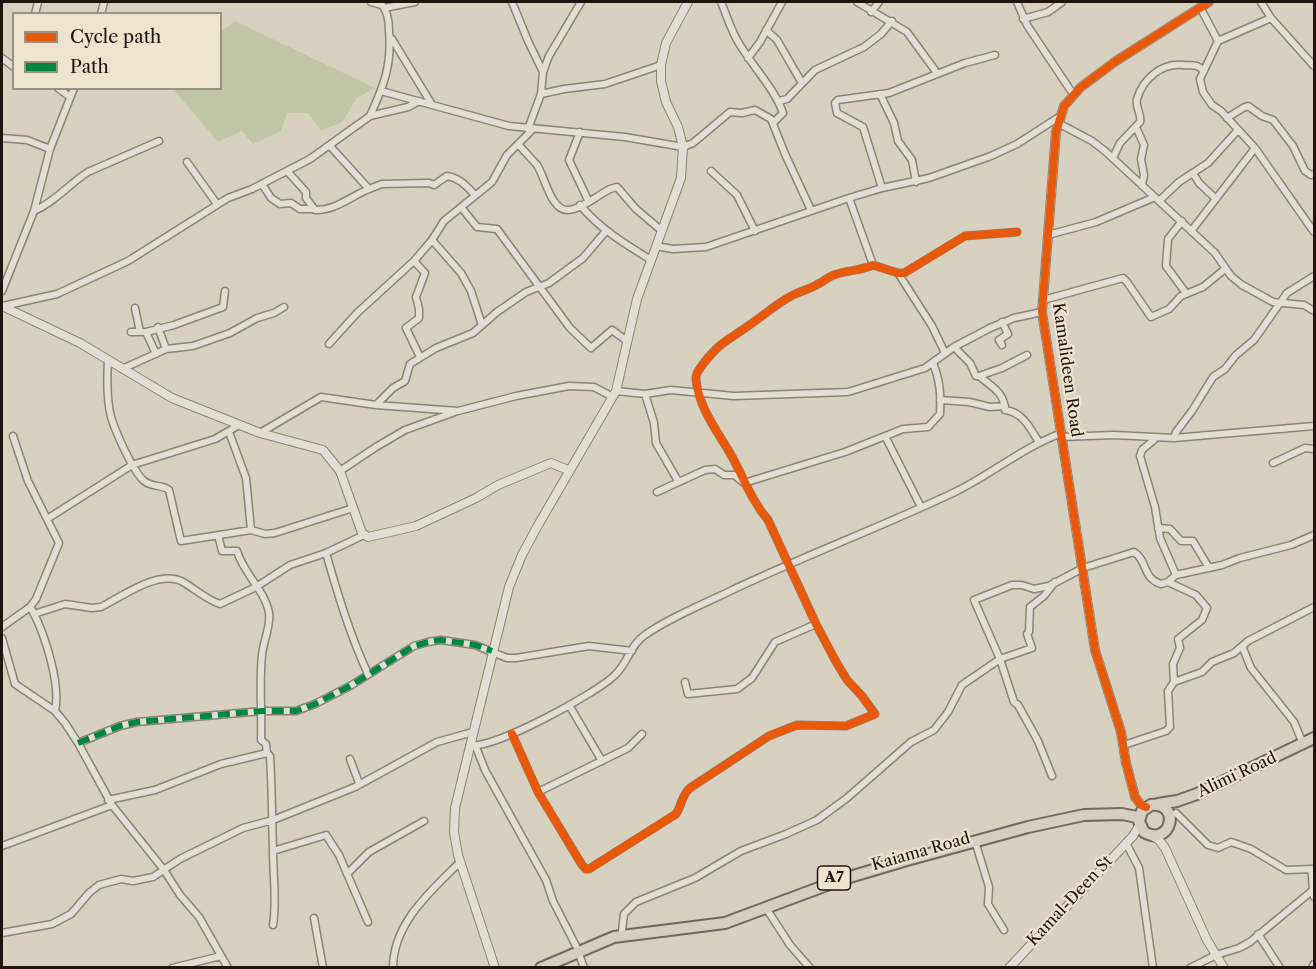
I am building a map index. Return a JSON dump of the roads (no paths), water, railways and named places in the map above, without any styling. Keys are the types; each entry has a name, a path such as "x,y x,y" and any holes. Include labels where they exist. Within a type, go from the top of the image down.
{"highway":[{"name":"Alimi Road","path":"1149,807 1168,804 1197,794 1313,741"},
{"path":"1168,827 1170,819 1166,809 1149,807 1144,828 1159,835 1168,827 1180,808 1192,800 1313,741"},
{"name":"Kaiama Road","path":"532,968 622,931 717,921 804,888 884,862 1042,819 1085,810 1149,807"},
{"name":"Kaiama Road","path":"541,968 577,949 614,937 716,925 843,879 1028,827 1084,815 1129,814 1137,817 1144,828"}],"street":[{"path":"370,116 381,91 390,58 389,21 381,4 371,2"},
{"path":"384,8 391,4 415,2"},
{"path":"512,2 543,72"},
{"path":"329,344 357,313 414,261 444,221 492,182 507,155 531,129 541,94 543,72 549,56 581,2"},
{"path":"497,968 460,862 454,832 455,808 473,746 473,732 509,586 522,555 614,394 637,299 681,178 683,147 678,127 663,91 661,65 666,43 688,2"},
{"path":"721,2 727,21 748,58 779,101 783,115 774,122"},
{"path":"748,58 760,42 782,2"},
{"path":"857,2 871,12 892,21 912,37 937,74"},
{"path":"871,12 879,2"},
{"path":"1017,2 1023,19 1073,94"},
{"path":"1023,19 1048,12 1062,2"},
{"name":"Kamalideen Road","path":"1149,807 1141,805 1135,797 1124,745 1095,650 1042,312 1059,120 1064,106 1073,94 1116,61 1209,2"},
{"path":"1262,2 1271,18 1314,66"},
{"path":"1200,7 1218,41"},
{"path":"1271,18 1218,41 1200,83 1212,105 1255,148 1314,232"},
{"path":"779,101 787,99 822,66 838,61 864,47 881,34 892,21"},
{"path":"766,30 777,40 802,83"},
{"path":"390,35 431,103"},
{"path":"882,188 863,127 837,113 835,107 838,100 889,93 965,63 995,55"},
{"path":"1113,158 1120,143 1141,120 1136,102 1141,86 1165,66 1196,64 1204,71"},
{"path":"541,94 564,88 605,84 661,65"},
{"path":"60,90 70,98"},
{"path":"2,291 34,211 50,149 73,90"},
{"path":"381,91 509,126 625,137 683,147 693,144 730,112 742,113 755,110 768,116 774,122 785,154 811,210"},
{"path":"880,94 894,123 898,141 912,160 916,182"},
{"path":"2,306 57,294 128,261 217,204 262,184 330,146 370,116 408,107 419,101"},
{"path":"1227,118 1248,106 1262,116 1273,120 1293,146 1305,171 1311,175 1314,174"},
{"path":"656,246 673,249 706,248 811,210 882,188 916,182 991,156 1059,120 1092,141 1113,158 1192,230 1215,253 1231,276 1252,292 1280,303 1304,305 1314,311"},
{"path":"1136,127 1144,145 1141,159 1144,175 1142,186"},
{"path":"1048,235 1096,222 1157,199 1208,163 1238,130"},
{"path":"580,132 569,160 588,200"},
{"path":"2,138 27,140 50,149"},
{"path":"34,211 51,202 77,178 159,141"},
{"path":"518,144 538,166 556,204 566,210 580,206 617,187 636,209 662,231"},
{"path":"330,146 369,189"},
{"path":"1192,230 1255,148"},
{"path":"187,162 217,204"},
{"path":"287,171 306,192 306,198 315,210"},
{"path":"711,171 738,195 755,231"},
{"path":"1193,173 1199,183 1216,199"},
{"path":"262,184 271,198 280,204 291,203 300,209 315,210 339,205 349,197 382,184 429,183 434,185 447,176 461,181 475,195"},
{"path":"849,198 873,265"},
{"path":"580,206 606,231 651,260"},
{"path":"461,207 477,227 496,229 570,328 591,348 612,330 627,341"},
{"path":"1182,221 1168,239 1166,266 1186,293"},
{"path":"376,405 393,388 405,381 410,364 420,357 473,333 497,312 537,286 549,283 582,258 606,231"},
{"path":"744,483 707,413 699,394 696,378 696,373 721,343 792,296 834,275 857,272 873,265 898,273 914,268 965,236 1017,232"},
{"path":"432,240 461,273 471,291 482,325"},
{"path":"414,261 424,273 416,297 419,318 406,328 420,357"},
{"path":"1043,300 1123,279 1128,282 1151,317 1171,308 1186,293 1203,287 1225,269"},
{"path":"898,273 932,326 945,353"},
{"path":"1174,438 1213,377 1225,369 1236,355 1254,339 1287,293 1314,276"},
{"path":"223,307 225,291"},
{"path":"2,306 80,343 172,398 260,433 323,450 340,471 364,535"},
{"path":"131,332 143,332 174,325 223,307 231,308"},
{"path":"122,369 166,350 202,344 284,307"},
{"path":"135,308 143,332 156,354"},
{"path":"340,471 405,430 458,411 516,396 569,386 594,387 614,394 645,394 671,390 734,396 848,393 914,373 933,363 954,347 1002,322 1042,312"},
{"path":"1002,322 1008,334 999,340 1002,345"},
{"path":"158,327 166,350"},
{"path":"954,347 970,363 976,376 1000,392 1005,410 1020,415 1038,441"},
{"path":"979,376 1002,368 1027,355"},
{"path":"108,361 111,415 132,465 148,484 166,487 169,490 181,541 250,530 266,534 275,533 353,508"},
{"path":"744,483 845,452 903,429 931,426 940,414 939,378 933,363"},
{"path":"645,394 654,423 656,443 678,481"},
{"path":"260,433 321,397 376,405 458,411"},
{"path":"940,400 969,402 984,407 1005,406"},
{"path":"47,519 132,465 215,439 239,425"},
{"path":"473,746 512,734 569,705 613,677 643,636 654,630 789,563 921,507 983,477 1038,441 1062,435 1174,438 1314,426"},
{"path":"229,432 246,478 250,530"},
{"path":"2,627 30,607 49,571 59,543 28,481 13,436"},
{"path":"885,436 921,507"},
{"path":"1156,438 1140,453 1155,507 1160,538 1176,575"},
{"path":"1273,462 1305,448 1314,449"},
{"path":"34,614 65,604 101,607 156,579 170,577 220,604 256,587 290,565 326,553 364,535 368,537 416,526 498,485 551,463 568,471"},
{"path":"512,734 538,792 582,865 589,869 676,814 682,795 690,788 769,736 797,725 846,726 875,714 847,680 816,624 768,520 757,506 749,487 734,475 723,475 715,469 705,470 657,492"},
{"path":"1158,528 1170,529 1181,541 1193,541 1209,568"},
{"path":"218,535 222,551 237,551 243,568 268,609 269,618 262,655 261,740 266,744 270,761 277,904 273,926"},
{"path":"1052,776 1038,741 1018,705 1014,702 1000,659 974,600 1012,585 1034,589 1055,582 1083,568 1134,552 1138,554 1149,578 1161,584 1168,582 1176,575 1291,545 1314,535"},
{"path":"326,553 340,603 368,674"},
{"path":"622,931 624,914 629,906 695,878 741,850 817,820 911,742 934,730 948,712 962,685 1000,659 1032,648 1027,633 1029,632 1030,607 1044,596 1055,582"},
{"path":"1168,582 1196,595 1207,608 1202,620 1178,639 1180,648 1173,664 1174,682"},
{"path":"30,607 43,635 53,674 57,702 55,711"},
{"path":"1124,745 1166,731 1170,727 1168,691 1174,682 1202,672 1217,659 1234,653 1264,632 1314,607"},
{"path":"685,682 688,694 737,689 752,678 775,642 816,624"},
{"path":"2,638 10,670 17,686 55,711 78,743 110,803 199,917 228,968"},
{"path":"78,743 120,726 137,722 262,711 296,711 350,686 414,646 428,642 441,640 476,645 507,658 589,646 632,651"},
{"path":"1242,646 1251,668 1294,723 1313,741"},
{"path":"2,670 10,670"},
{"path":"569,705 602,761"},
{"path":"2,933 52,924 71,914 89,892 99,885 121,879 134,881 147,879 191,853 243,828 273,819 355,787 437,741 473,732"},
{"path":"538,792 628,748 642,734"},
{"path":"473,746 546,880 553,901 584,968"},
{"path":"2,846 110,803 155,790 221,764 267,753"},
{"path":"350,759 359,783"},
{"path":"1176,813 1208,845 1218,848 1232,842 1251,849 1282,868 1313,869 1314,893 1239,948 1216,955 1190,968"},
{"path":"347,874 369,852 424,821"},
{"path":"1165,848 1168,827"},
{"path":"1144,828 1165,848 1200,926 1224,968"},
{"name":"Kamal-Deen St","path":"1009,968 1126,843 1144,828"},
{"path":"273,851 301,844 325,834 339,855 368,922"},
{"path":"975,841 989,887 988,904 1004,930"},
{"path":"1126,843 1139,868 1153,968"},
{"path":"393,968 394,946 405,923 460,862"},
{"path":"766,908 790,945 810,968"},
{"path":"314,918 323,968"},
{"path":"1258,934 1280,968"},
{"path":"172,968 221,956"}]}
